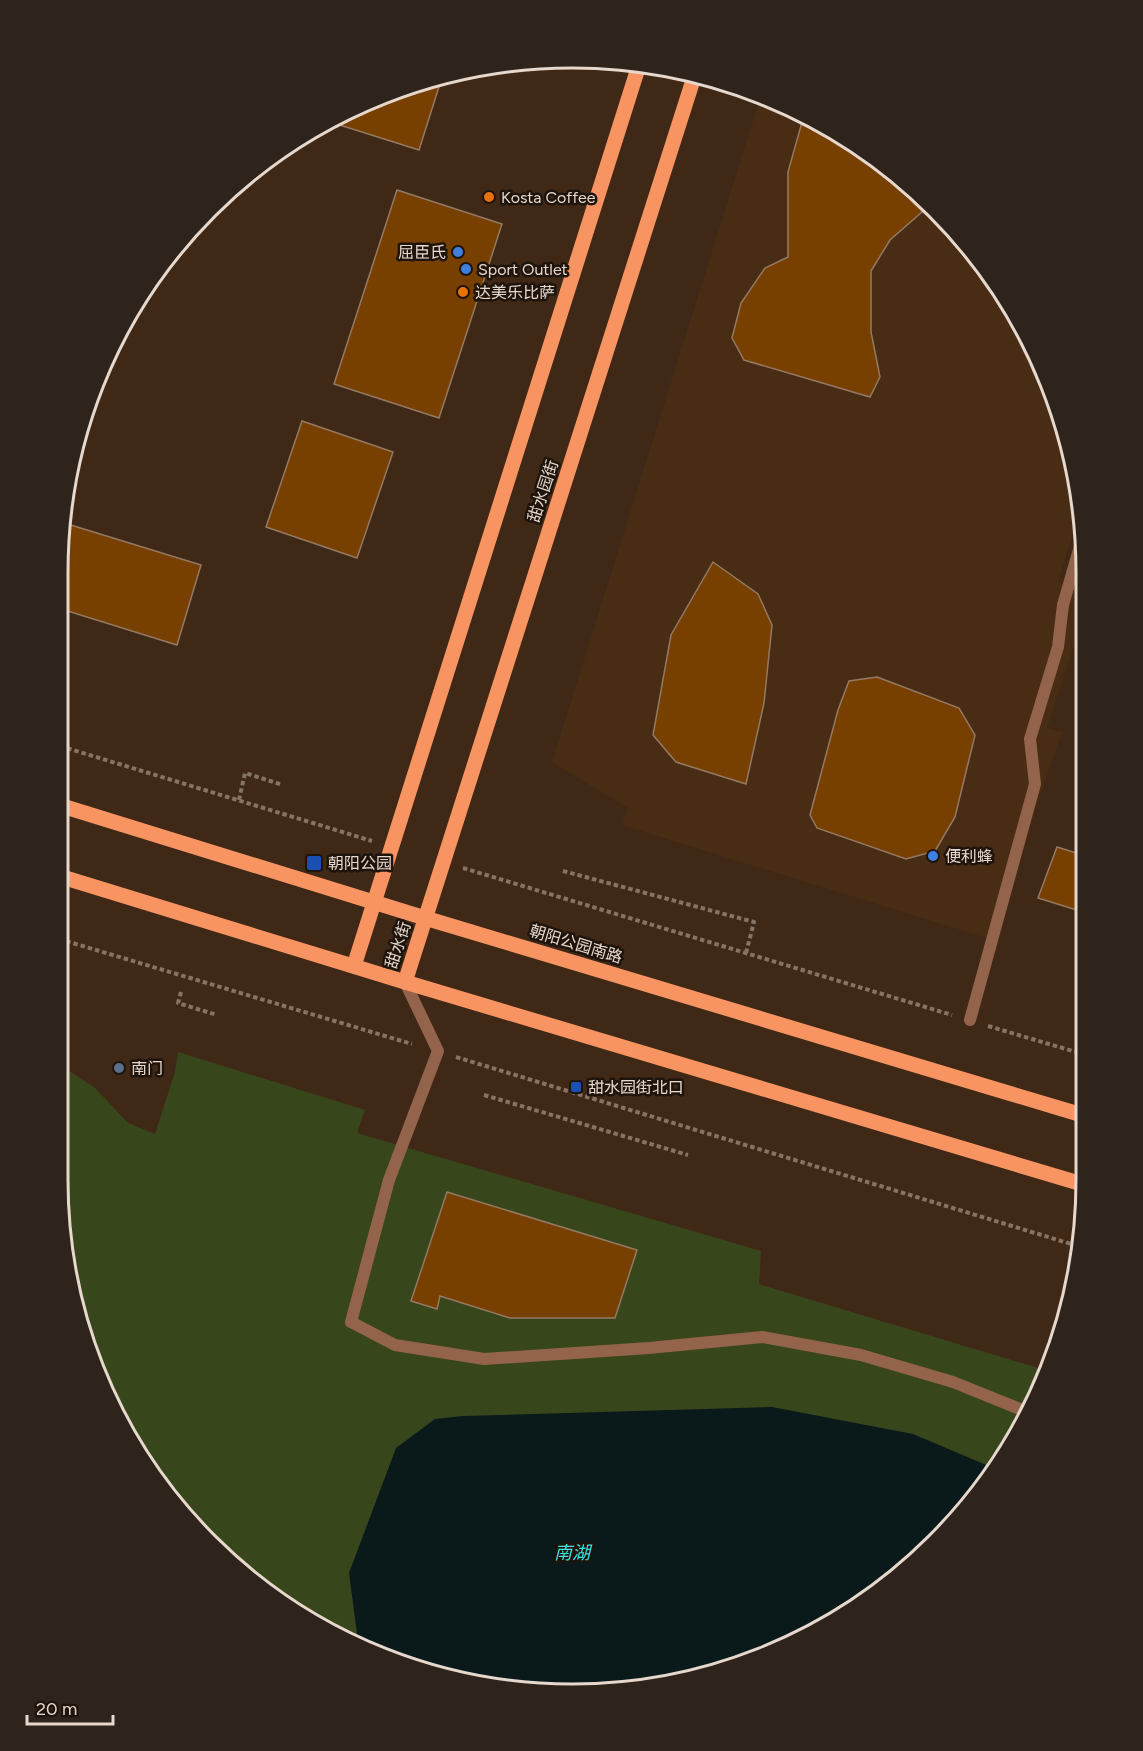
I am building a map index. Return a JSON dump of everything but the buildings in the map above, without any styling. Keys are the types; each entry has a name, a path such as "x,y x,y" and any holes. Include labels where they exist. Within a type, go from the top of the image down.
{"main road":[{"path":"354,966 637,72"},
{"name":"甜水园街","path":"425,918 692,83"},
{"name":"朝阳公园南路","path":"68,809 1076,1113"},
{"path":"68,879 1076,1183"},
{"name":"甜水街","path":"405,982 425,918"}],"lane":[{"path":"970,1020 1035,784 1030,740 1058,647 1063,605 1075,562"},
{"path":"405,982 438,1052 389,1180 351,1322 395,1345 484,1359 649,1348 762,1337 861,1355 953,1382 1020,1409"}],"path":[{"path":"68,748 392,847"},
{"path":"239,800 245,773 283,785"},
{"path":"443,862 1076,1052"},
{"path":"563,871 754,922 746,953"},
{"path":"68,942 1071,1244"},
{"path":"181,992 178,1003 217,1014"},
{"path":"484,1095 688,1155"}],"shaded area":[{"path":"758,104 794,119 852,152 928,215 991,291 1024,349 1049,409 1066,473 1071,506 1073,532 1058,582 1076,588 1076,639 1047,728 1062,732 990,939 622,825 628,808 552,762"}],"green space":[{"path":"178,1052 365,1110 357,1133 761,1251 759,1284 1039,1368 1024,1402 991,1460 928,1536 852,1599 794,1632 734,1657 702,1666 670,1674 604,1682 572,1684 506,1679 473,1674 409,1657 349,1632 291,1599 215,1536 152,1460 119,1402 94,1342 77,1278 72,1245 68,1180 68,1070 95,1088 128,1123 155,1134 175,1072"}],"water":[{"name":"南湖","path":"772,1407 913,1434 987,1465 950,1512 904,1558 852,1599 794,1632 734,1657 670,1674 572,1684 506,1679 473,1674 409,1657 357,1636 349,1573 396,1448 435,1419 463,1416"}],"place":[{"name":"Kosta Coffee","path":"489,197"},
{"name":"屈臣氏","path":"458,252"},
{"name":"Sport Outlet","path":"466,269"},
{"name":"达美乐比萨","path":"463,292"},
{"name":"便利蜂","path":"933,856"},
{"name":"朝阳公园","path":"314,863"},
{"name":"南门","path":"119,1068"},
{"name":"甜水园街北口","path":"576,1087"}]}
